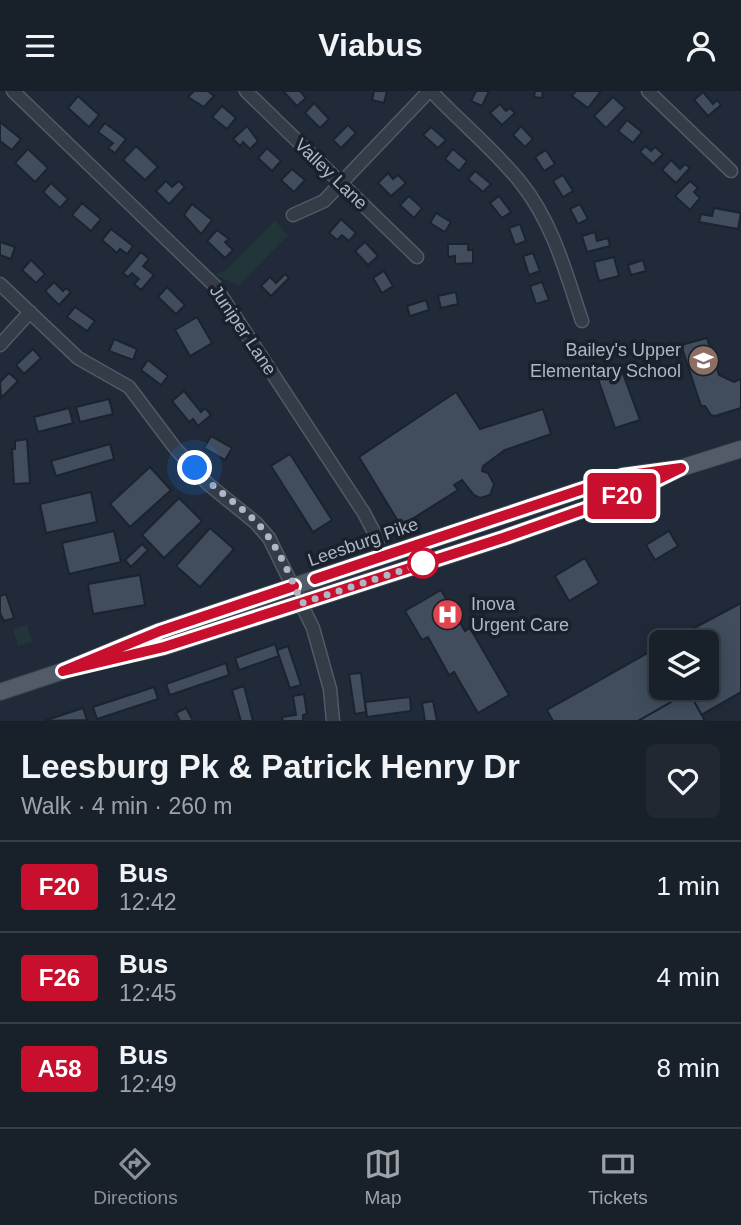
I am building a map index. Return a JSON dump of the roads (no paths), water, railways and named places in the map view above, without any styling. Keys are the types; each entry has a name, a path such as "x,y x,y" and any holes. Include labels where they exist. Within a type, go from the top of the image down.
{"main road":[{"name":"Leesburg Pike","path":"63,671 164,647 302,603 628,494 681,468 741,449"},
{"name":"Leesburg Pike","path":"0,692 63,671 160,631 622,476 681,468"}],"street":[{"name":"Juniper Lane","path":"13,91 215,286 364,513 378,540"},
{"name":"Valley Lane","path":"246,91 417,257"},
{"path":"293,215 324,201 430,91 497,156 533,200 557,247 582,321"},
{"path":"648,91 731,171"},
{"path":"0,284 78,358 129,387 175,448 208,484 259,526 280,556 302,603 325,667 333,721"},
{"path":"0,345 30,312"}],"place":[{"name":"Bailey's Upper Elementary School","path":"704,360"},
{"name":"Inova Urgent Care","path":"448,614"}]}
